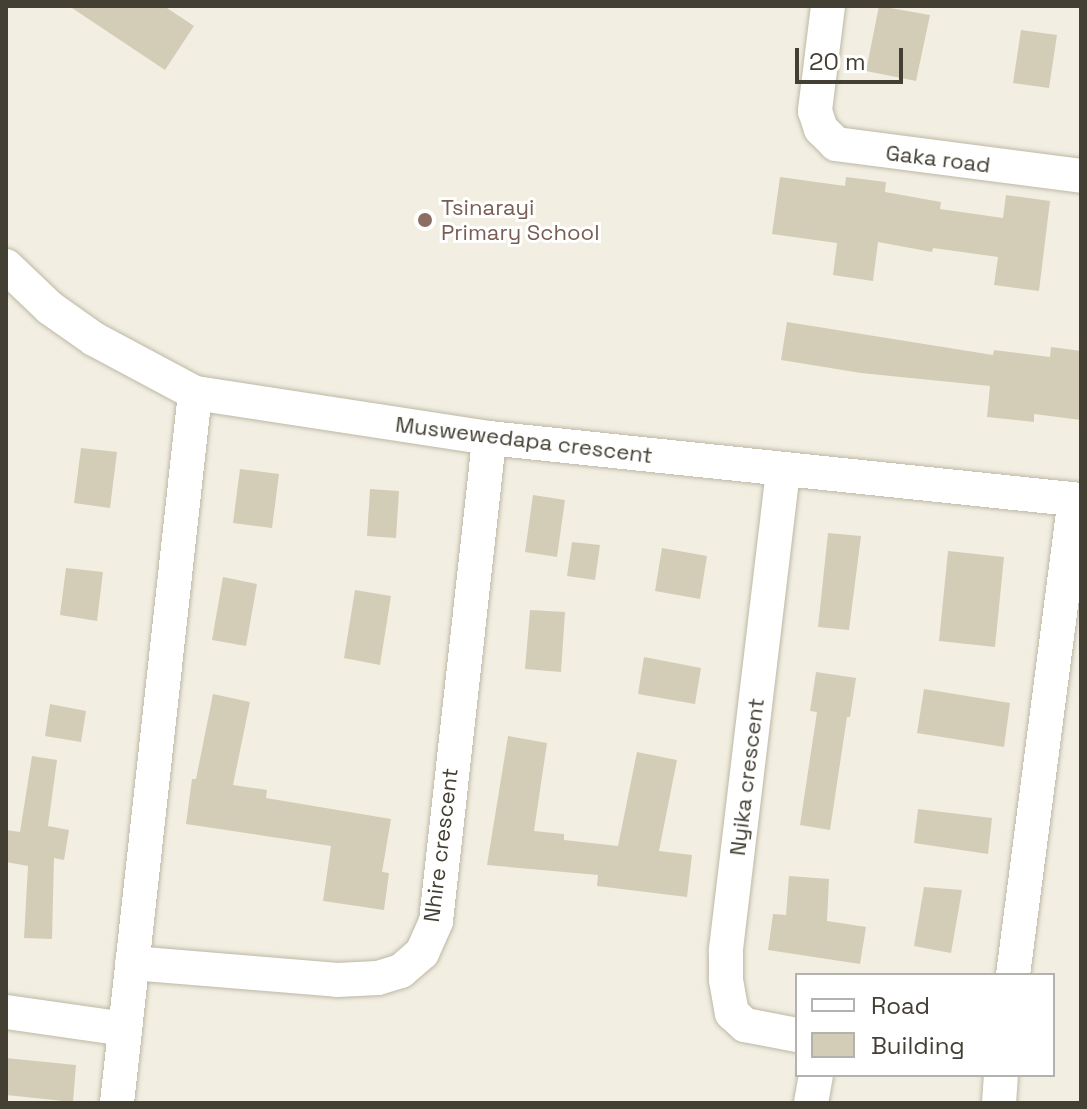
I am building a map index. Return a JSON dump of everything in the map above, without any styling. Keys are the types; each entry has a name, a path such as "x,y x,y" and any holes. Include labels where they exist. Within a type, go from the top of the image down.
{"street":[{"name":"Gaka road","path":"828,6 815,111 821,129 836,144 1081,176"},
{"name":"Muswewedapa crescent","path":"6,266 50,308 94,339 195,393 489,438 1078,500"},
{"path":"117,1103 195,393"},
{"name":"Nhire crescent","path":"132,963 337,980 378,978 401,971 422,953 436,921 489,438"},
{"name":"Nyika crescent","path":"783,471 726,952 726,980 732,1013 745,1025 795,1035"},
{"path":"1013,973 1078,500"},
{"path":"6,1012 125,1029"},
{"path":"811,1103 816,1077"},
{"path":"999,1103 1001,1077"}],"building":[{"path":"69,6 164,6 194,26 165,70"},
{"path":"879,6 930,15 916,81 866,71"},
{"path":"1021,30 1057,35 1049,88 1013,83"},
{"path":"780,177 845,186 846,177 886,182 885,192 941,202 940,209 1003,218 1006,195 1050,201 1039,291 994,285 998,257 933,248 932,252 878,242 873,281 833,275 837,243 772,234"},
{"path":"787,322 993,355 994,350 1050,357 1051,347 1081,351 1081,420 1034,414 1034,422 987,417 990,386 861,373 781,360"},
{"path":"81,448 117,452 110,508 74,503"},
{"path":"240,469 279,474 272,528 233,523"},
{"path":"370,489 399,491 396,538 367,536"},
{"path":"533,495 565,500 557,557 525,552"},
{"path":"828,533 861,536 849,630 818,627"},
{"path":"572,542 600,545 595,580 567,576"},
{"path":"662,548 707,556 700,599 655,591"},
{"path":"948,551 1004,557 995,647 939,641"},
{"path":"66,568 103,572 97,621 60,615"},
{"path":"223,577 257,584 246,646 212,640"},
{"path":"355,590 391,596 380,665 344,658"},
{"path":"530,610 565,612 561,672 525,669"},
{"path":"644,657 701,668 695,704 638,694"},
{"path":"816,672 856,678 830,830 800,825 817,712 810,711"},
{"path":"924,689 1010,703 1004,747 917,733"},
{"path":"213,694 250,702 233,785 267,790 266,798 391,819 382,872 389,873 384,910 323,901 331,846 186,824 192,779 196,779"},
{"path":"50,704 86,711 81,742 45,736"},
{"path":"508,736 547,743 534,831 564,834 564,840 618,846 637,752 677,760 659,851 692,855 687,897 597,886 598,875 487,865"},
{"path":"32,756 57,760 48,826 69,830 64,860 54,858 52,939 24,938 28,866 6,862 6,830 20,832"},
{"path":"918,809 992,818 988,854 914,843"},
{"path":"789,876 829,879 827,921 866,927 860,964 768,950 773,914 786,915"},
{"path":"924,887 962,890 951,953 914,946"},
{"path":"6,1058 76,1065 73,1102 6,1095"}],"place":[{"name":"Tsinarayi Primary School","path":"425,220"}]}
